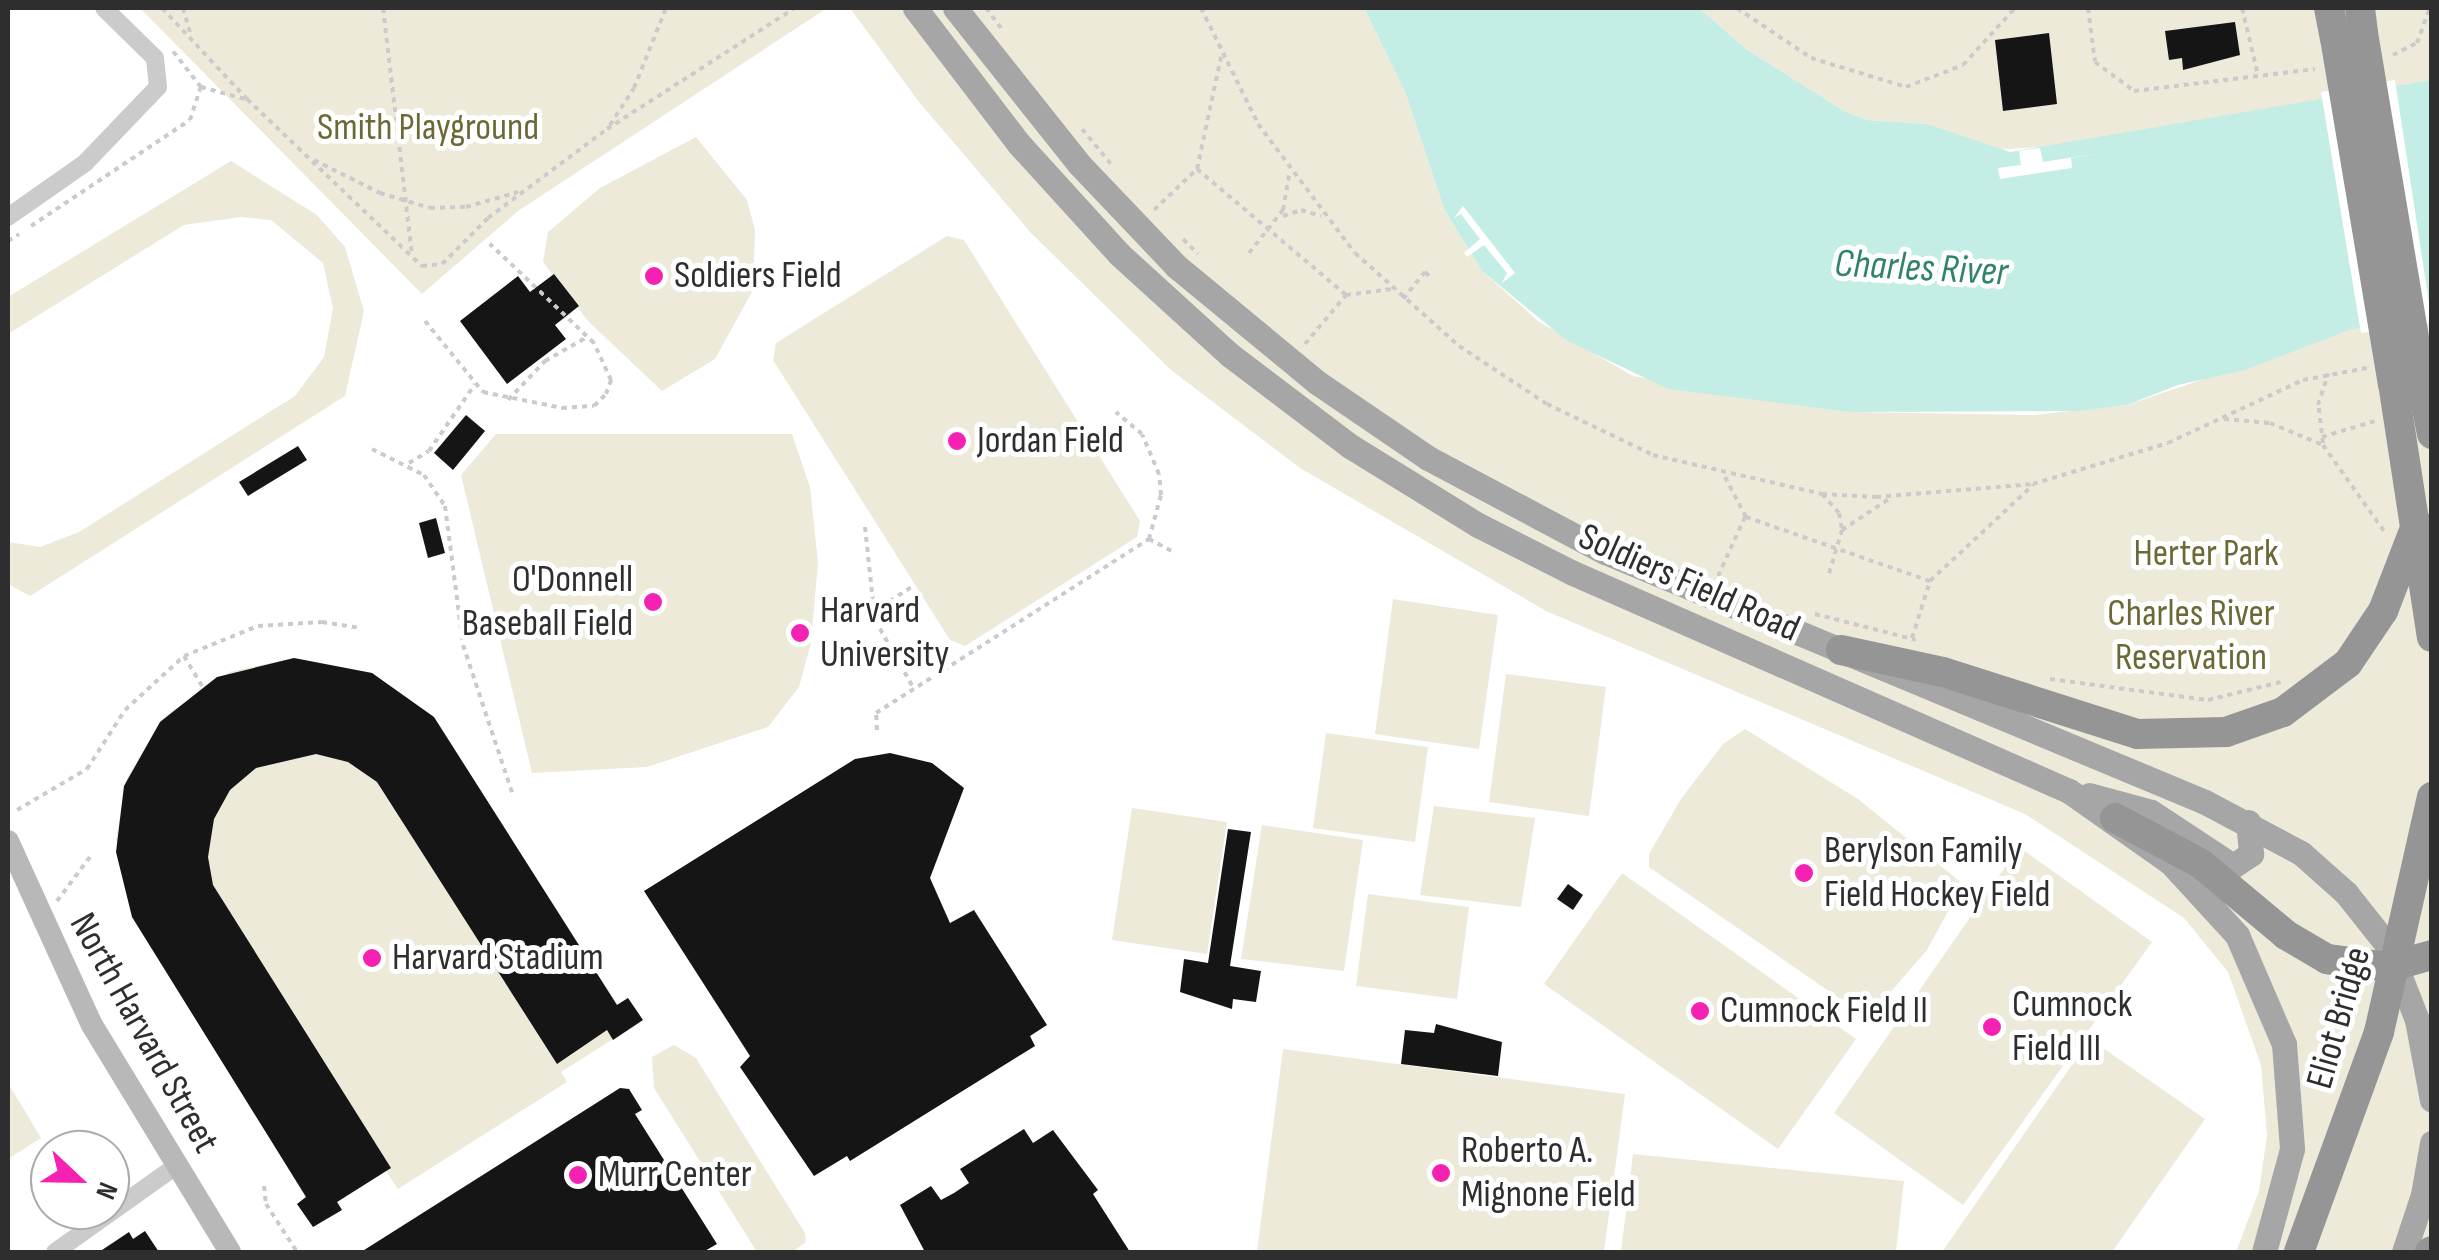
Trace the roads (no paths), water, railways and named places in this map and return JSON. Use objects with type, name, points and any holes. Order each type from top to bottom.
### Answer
[{"type":"highway","points":[[2329,8],[2353,26],[2432,637]]},
{"type":"highway","points":[[2398,376],[2432,434]]},
{"type":"highway","points":[[1841,650],[1943,672],[2137,734],[2226,732],[2284,712],[2348,663],[2378,621],[2417,523]]},
{"type":"highway","name":"Eliot Bridge","points":[[2298,1252],[2358,1099],[2398,966],[2432,798]]},
{"type":"highway","points":[[2115,818],[2200,864],[2312,952],[2352,966],[2398,966],[2432,955]]},
{"type":"main road","name":"Soldiers Field Road","points":[[915,8],[1019,144],[1119,254],[1243,366],[1350,446],[1478,525],[1573,574],[2069,791],[2115,818],[2223,916],[2254,966],[2278,1022],[2292,1092],[2292,1150],[2264,1252]]},
{"type":"main road","name":"Soldiers Field Road","points":[[955,8],[1110,200],[1199,286],[1318,384],[1428,458],[1570,536],[2248,822],[2335,883],[2376,927],[2398,966],[2421,1034],[2432,1100]]},
{"type":"main road","points":[[2069,791],[2150,812],[2233,866],[2251,854],[2248,822]]},
{"type":"main road","name":"North Harvard Street","points":[[8,841],[92,1025],[230,1252]]},
{"type":"main road","points":[[2404,1252],[2424,1196],[2432,1143]]},
{"type":"street","points":[[8,217],[85,163],[158,87],[155,58],[104,8]]},
{"type":"street","points":[[55,1252],[176,1166]]},
{"type":"water","name":"Charles River","points":[[1364,8],[1699,8],[1746,49],[1846,112],[1867,120],[1927,124],[2010,152],[2431,80],[2431,318],[2349,330],[2245,370],[2178,385],[2127,405],[2079,411],[1851,412],[1668,389],[1566,340],[1482,271],[1444,209],[1405,92]]},
{"type":"place","name":"Soldiers Field","points":[[654,276]]},
{"type":"place","name":"Jordan Field","points":[[957,441]]},
{"type":"place","name":"O'Donnell Baseball Field","points":[[653,602]]},
{"type":"place","name":"Harvard University","points":[[800,633]]},
{"type":"place","name":"Berylson Family Field Hockey Field","points":[[1804,873]]},
{"type":"place","name":"Harvard Stadium","points":[[372,958]]},
{"type":"place","name":"Cumnock Field II","points":[[1700,1011]]},
{"type":"place","name":"Cumnock Field III","points":[[1992,1027]]},
{"type":"place","name":"Roberto A. Mignone Field","points":[[1441,1173]]},
{"type":"place","name":"Murr Center","points":[[578,1175]]},
{"type":"park label","name":"Smith Playground","points":[[428,128]]},
{"type":"park label","name":"Herter Park","points":[[2206,554]]},
{"type":"park label","name":"Charles River Reservation","points":[[2191,636]]}]
